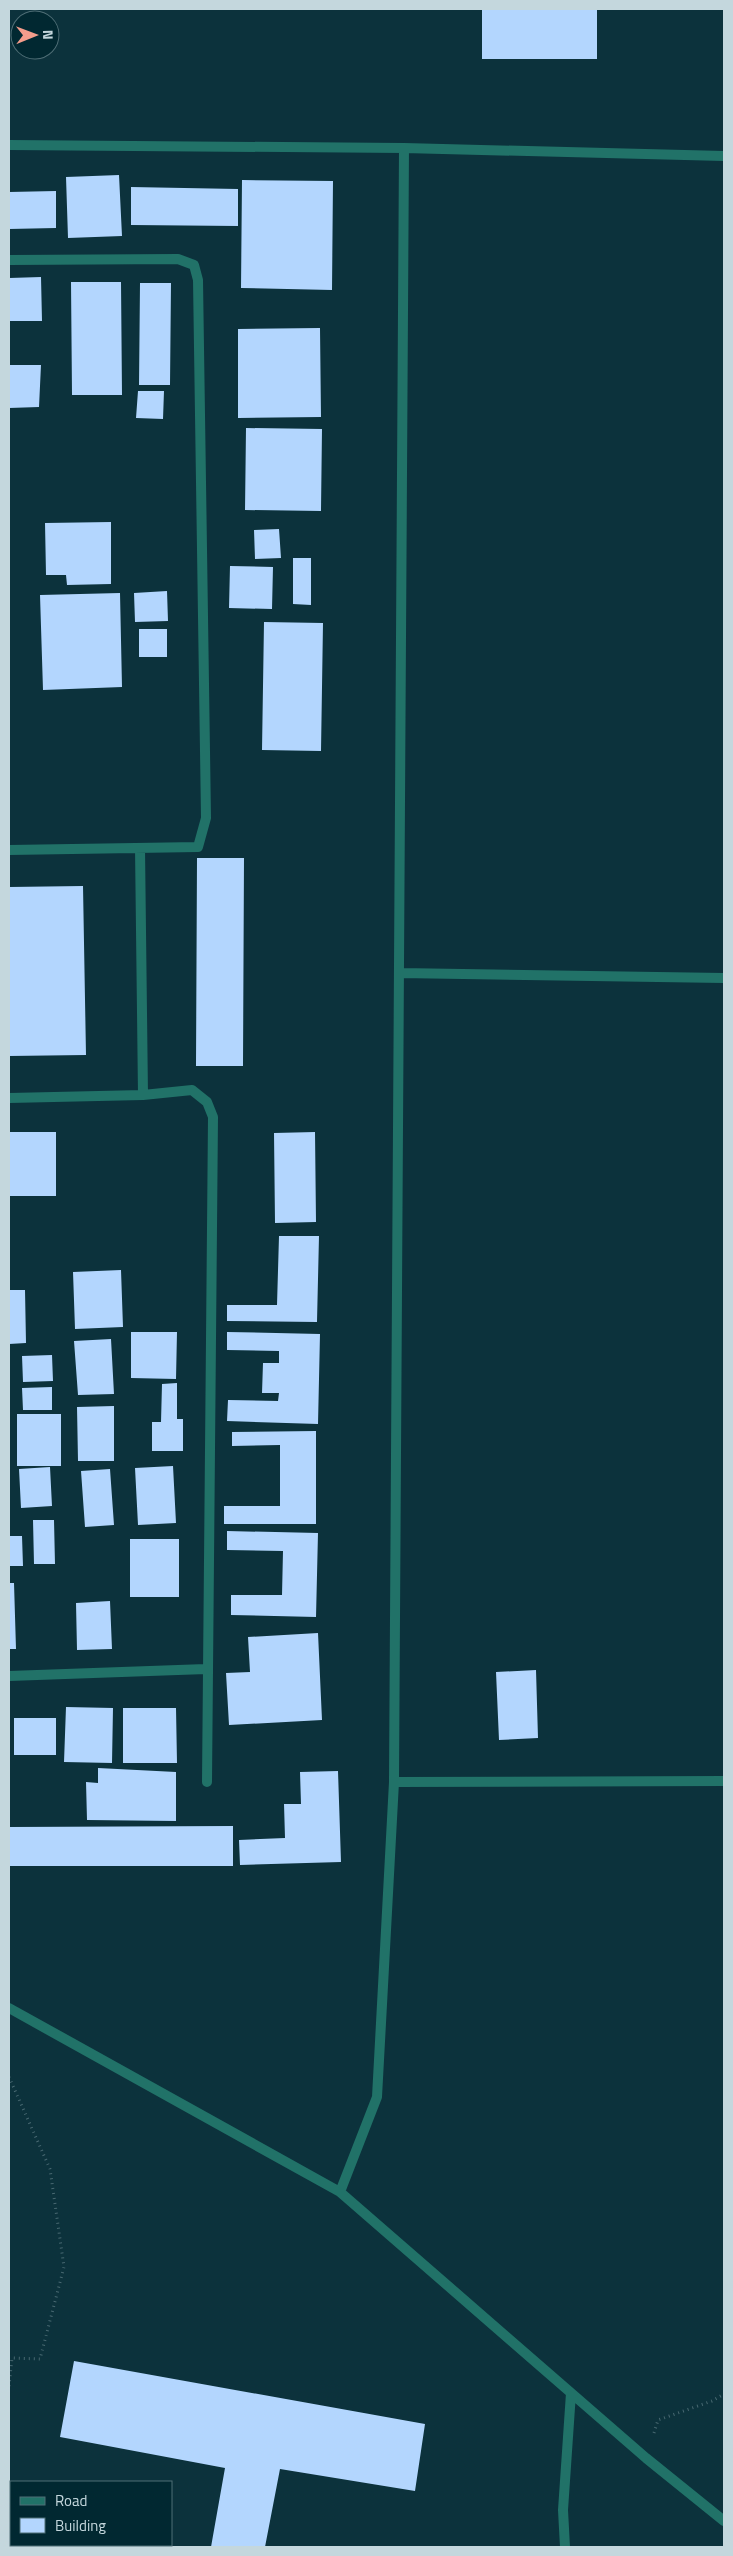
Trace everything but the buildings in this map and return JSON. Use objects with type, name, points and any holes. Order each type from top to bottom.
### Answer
[{"type":"street","points":[[9,145],[404,148],[724,156]]},
{"type":"street","points":[[340,2192],[377,2097],[394,1782],[404,148]]},
{"type":"street","points":[[9,260],[178,259],[194,265],[198,280],[206,818],[198,847],[9,850]]},
{"type":"street","points":[[140,848],[143,1096]]},
{"type":"street","points":[[400,973],[724,978]]},
{"type":"street","points":[[9,1098],[143,1096],[192,1090],[207,1102],[213,1117],[206,1669],[207,1782]]},
{"type":"street","points":[[9,1676],[206,1669]]},
{"type":"street","points":[[394,1782],[724,1780]]},
{"type":"street","points":[[9,2008],[340,2192],[571,2394],[724,2521]]},
{"type":"street","points":[[565,2547],[563,2510],[571,2394]]},
{"type":"path","points":[[9,2077],[50,2169],[64,2267],[40,2359],[12,2358],[9,2386]]},
{"type":"path","points":[[646,2458],[658,2420],[712,2401],[724,2394]]}]
